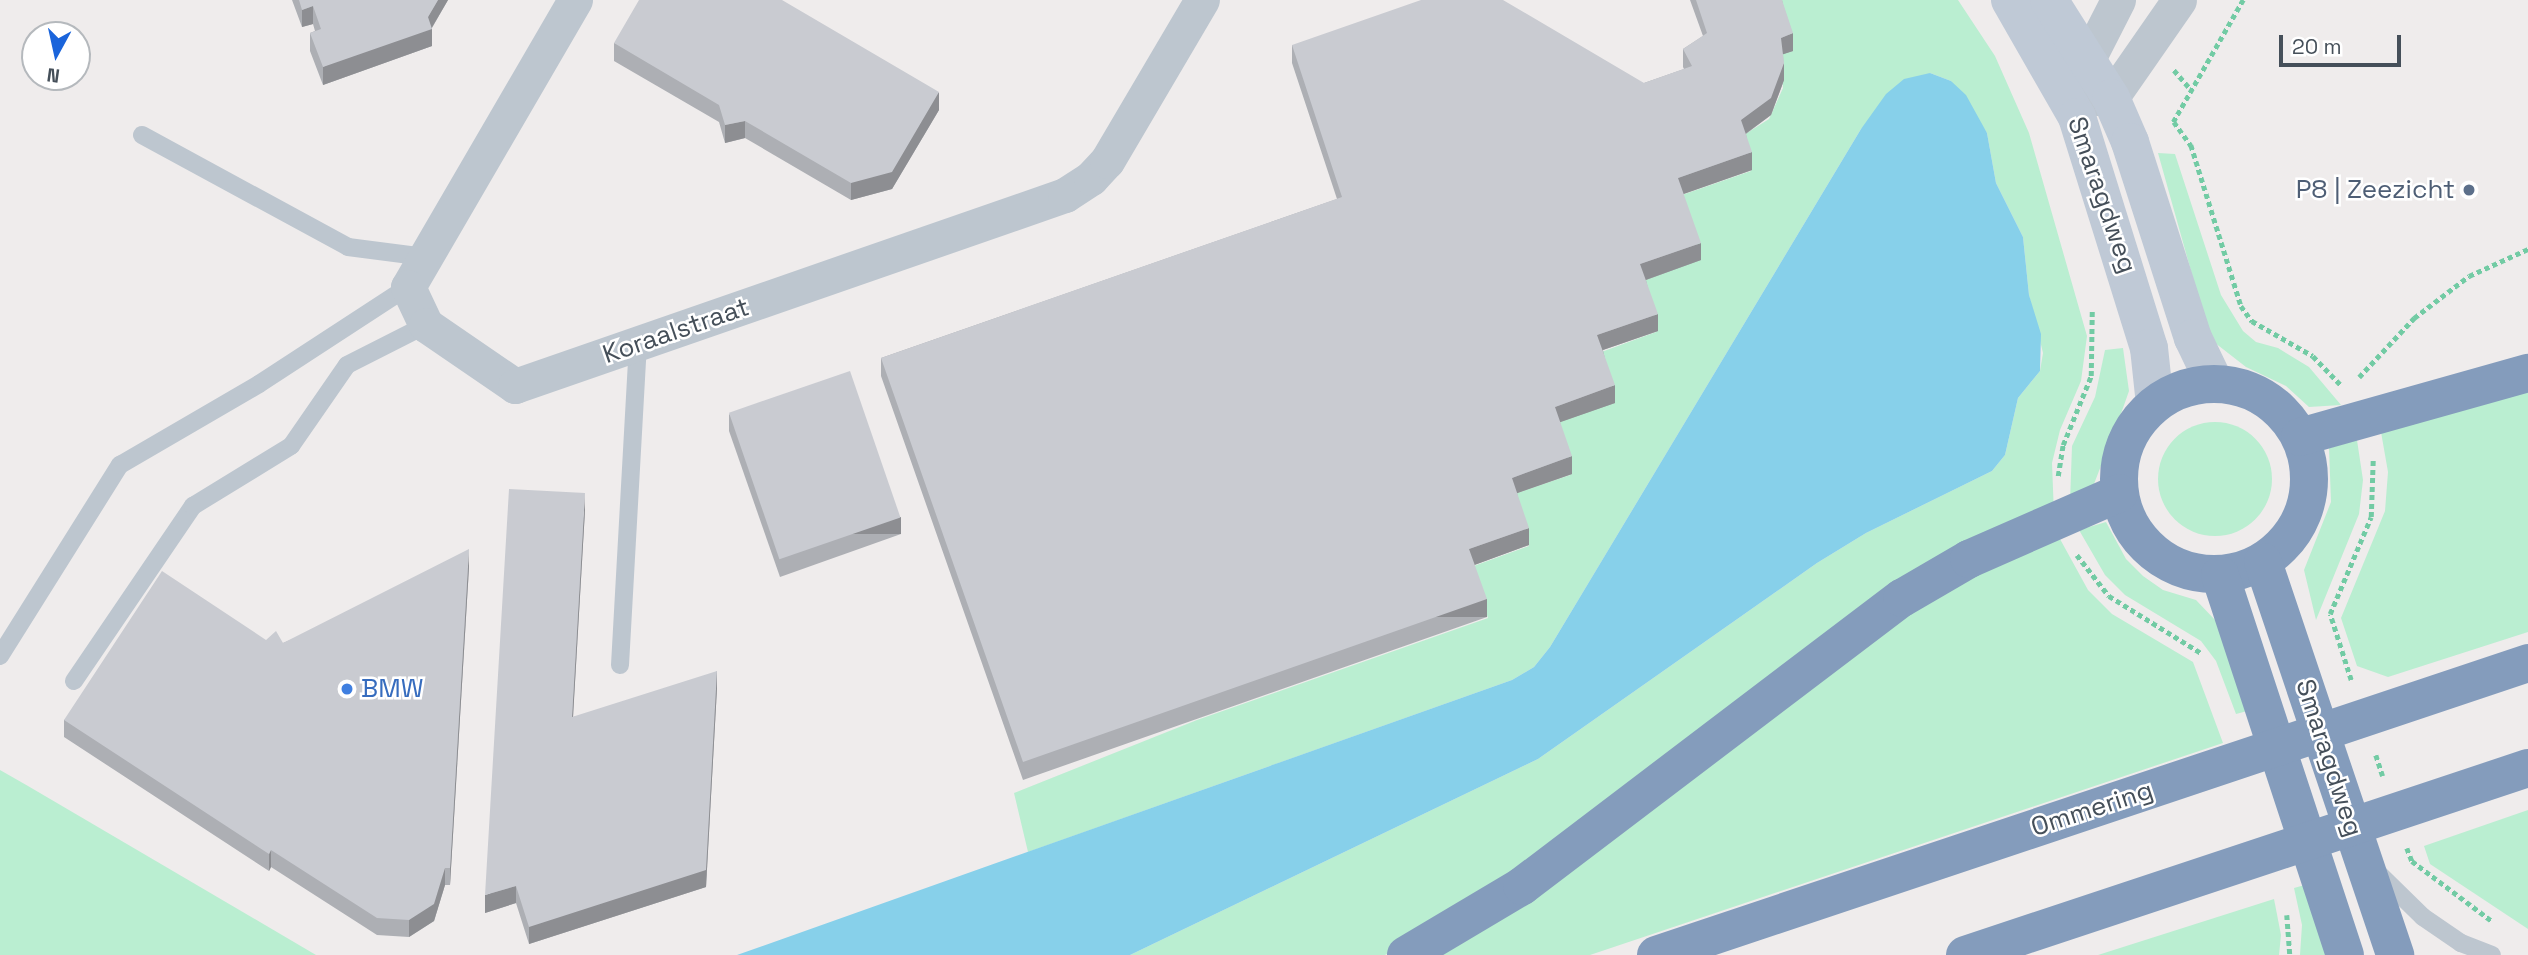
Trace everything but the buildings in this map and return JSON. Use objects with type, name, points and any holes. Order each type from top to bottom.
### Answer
[{"type":"highway","points":[[2300,437],[2355,405],[2528,373]]},
{"type":"highway","points":[[2215,384],[2259,395],[2283,412],[2300,437],[2308,464],[2309,492],[2301,520],[2285,544],[2263,562],[2220,575],[2191,572],[2165,562],[2137,536],[2119,493],[2119,467],[2125,442],[2155,404],[2181,389],[2215,384]]},
{"type":"highway","points":[[1406,955],[1522,886],[1902,598],[1969,559],[2119,493]]},
{"type":"highway","name":"Smaragdweg","points":[[2263,562],[2395,955]]},
{"type":"highway","name":"Smaragdweg","points":[[2220,575],[2344,955]]},
{"type":"highway","name":"Ommering","points":[[1656,955],[2528,663]]},
{"type":"highway","points":[[1965,955],[2528,768]]},
{"type":"street","points":[[426,326],[408,287],[575,0]]},
{"type":"street","name":"Koraalstraat","points":[[426,326],[515,386],[1065,195],[1091,178],[1107,161],[1202,0]]},
{"type":"street","name":"Smaragdweg","points":[[2010,0],[2068,98],[2126,264],[2149,348],[2155,404]]},
{"type":"street","name":"Smaragdweg","points":[[2049,0],[2111,98],[2130,142],[2193,338],[2215,384]]},
{"type":"street","points":[[2118,0],[2086,56],[2068,98],[2111,98],[2179,0]]},
{"type":"lane","points":[[142,135],[348,247],[425,257]]},
{"type":"lane","points":[[0,656],[120,465],[259,384],[408,287]]},
{"type":"lane","points":[[74,681],[193,506],[291,446],[347,365],[426,326]]},
{"type":"lane","points":[[620,665],[638,344]]},
{"type":"lane","points":[[2362,856],[2423,917],[2461,943],[2492,955]]},
{"type":"path","points":[[2130,142],[2174,122],[2243,0]]},
{"type":"path","points":[[2174,122],[2191,145],[2241,306],[2252,321],[2313,356],[2355,405],[2373,452],[2371,517],[2330,614],[2354,690]]},
{"type":"path","points":[[2355,405],[2414,318],[2469,276],[2528,249]]},
{"type":"path","points":[[2090,302],[2095,343],[2091,376],[2058,468],[2062,518],[2094,582],[2137,615],[2202,653],[2207,665]]},
{"type":"path","points":[[2372,743],[2385,782]]},
{"type":"path","points":[[2403,835],[2412,861],[2496,924]]},
{"type":"path","points":[[2283,902],[2291,937],[2290,955]]},
{"type":"green space","points":[[1774,0],[1958,0],[1995,56],[2029,133],[2087,336],[2081,381],[2060,430],[2052,463],[2054,514],[1475,905],[1385,955],[1130,955],[1538,759],[1817,563],[1866,533],[1992,471],[2005,455],[2018,398],[2040,371],[2043,353],[2029,295],[2023,237],[1996,183],[1987,133],[1951,81],[1930,73],[1861,129],[1550,647],[1534,667],[1512,680],[1028,852],[1014,793],[1197,720],[1488,618],[1471,567],[1529,546],[1511,495],[1570,475],[1553,424],[1596,354],[1656,332],[1639,282],[1679,196],[1751,171],[1739,138],[1769,119],[1783,88]]},
{"type":"green space","points":[[2158,153],[2175,154],[2221,295],[2243,331],[2256,342],[2278,348],[2309,367],[2341,405],[2309,407],[2286,386],[2246,367],[2210,339]]},
{"type":"green space","points":[[2123,348],[2129,391],[2094,484],[2070,502],[2072,446],[2095,397],[2105,350]]},
{"type":"green space","points":[[2528,389],[2528,632],[2388,677],[2357,666],[2341,618],[2385,511],[2388,472],[2381,432]]},
{"type":"green space","points":[[2215,422],[2237,426],[2256,438],[2268,457],[2272,479],[2268,501],[2256,520],[2237,532],[2215,536],[2193,532],[2174,520],[2162,501],[2158,479],[2162,457],[2174,438],[2193,426]]},
{"type":"green space","points":[[2357,440],[2363,480],[2359,514],[2316,620],[2304,570],[2331,502],[2329,448]]},
{"type":"green space","points":[[2106,522],[2126,559],[2143,576],[2163,590],[2196,600],[2216,621],[2251,710],[2236,714],[2216,661],[2201,641],[2125,595],[2105,575],[2079,530]]},
{"type":"green space","points":[[2060,539],[2088,590],[2112,614],[2193,662],[2223,743],[1590,955],[1432,955],[1816,677],[1956,583]]},
{"type":"green space","points":[[0,770],[28,786],[316,955],[0,955]]},
{"type":"green space","points":[[2528,810],[2528,929],[2430,864],[2424,846]]},
{"type":"green space","points":[[2312,883],[2331,955],[2300,955],[2302,925],[2294,888]]},
{"type":"green space","points":[[2274,899],[2281,935],[2279,955],[2098,955]]},
{"type":"water","points":[[1930,73],[1951,81],[1966,95],[1987,133],[1996,183],[2023,237],[2029,295],[2041,334],[2040,371],[2018,398],[2005,455],[1992,471],[1866,533],[1817,563],[1538,759],[1130,955],[737,955],[1512,680],[1534,667],[1550,647],[1861,129],[1886,94],[1904,79]]},
{"type":"place","name":"P8 | Zeezicht","points":[[2469,190]]},
{"type":"place","name":"BMW","points":[[347,689]]}]
